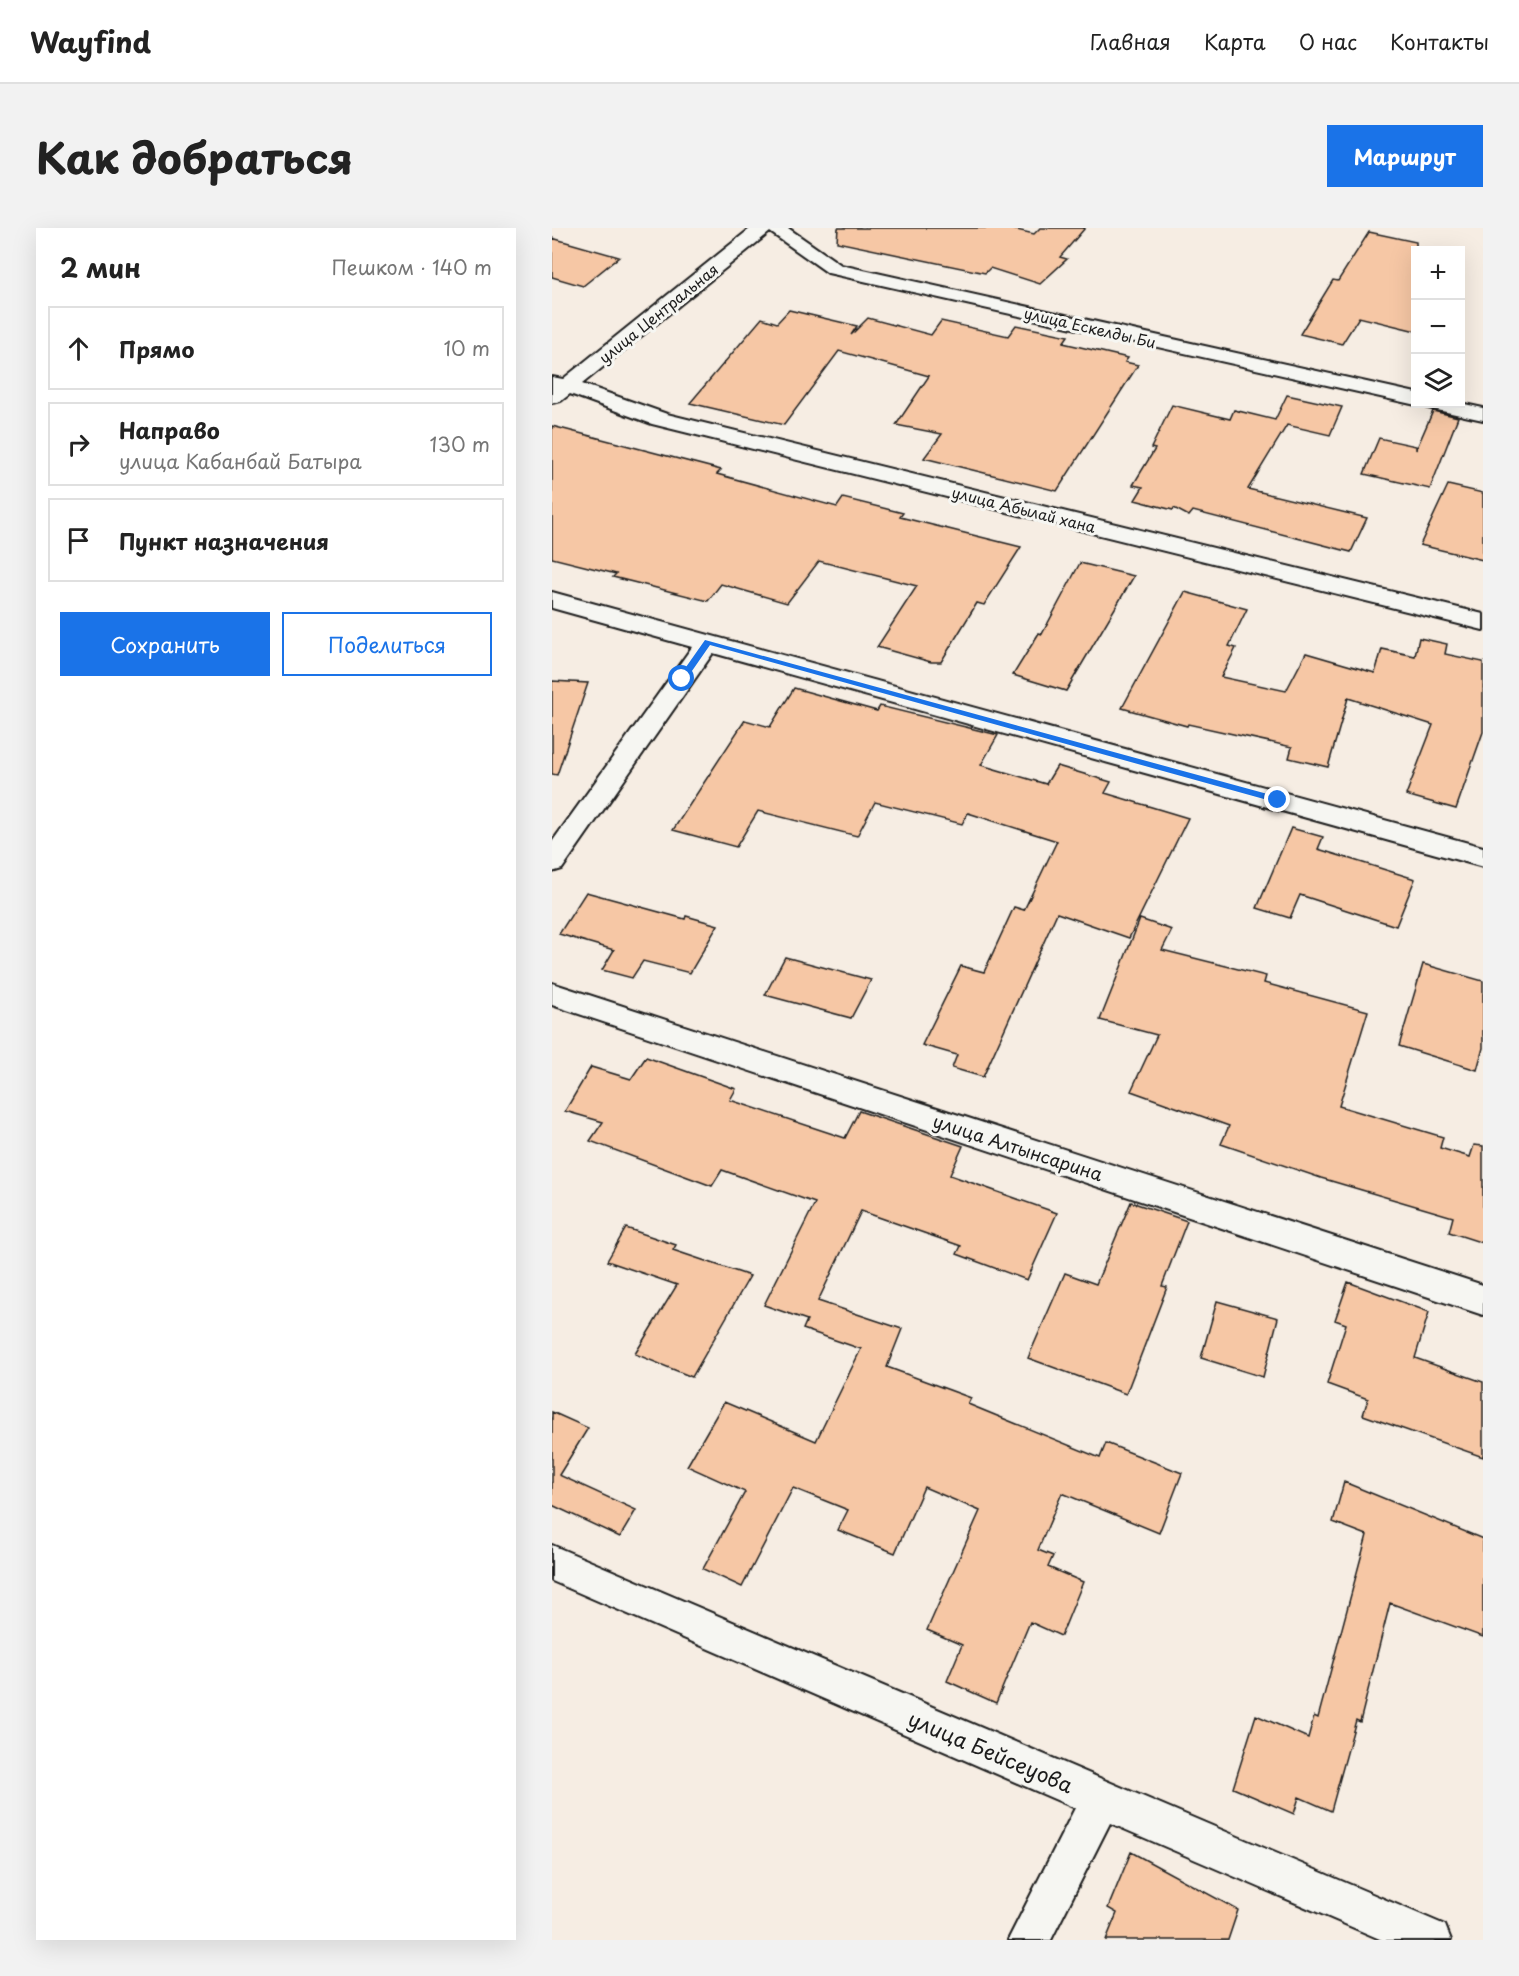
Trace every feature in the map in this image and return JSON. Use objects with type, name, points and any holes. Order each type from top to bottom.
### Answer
[{"type":"street","name":"улица Центральная","points":[[557,389],[763,228]]},
{"type":"street","name":"улица Ескелды Би","points":[[776,228],[835,269],[1411,398]]},
{"type":"street","name":"улица Абылай хана","points":[[557,389],[660,419],[1483,622]]},
{"type":"street","points":[[1454,408],[1483,414]]},
{"type":"street","points":[[552,600],[1483,857]]},
{"type":"street","points":[[552,862],[708,642]]},
{"type":"street","name":"улица Алтынсарина","points":[[552,993],[1483,1300]]},
{"type":"street","name":"улица Бейсеуова","points":[[552,1563],[1430,1940]]},
{"type":"street","points":[[1029,1940],[1101,1799]]},
{"type":"building","points":[[838,228],[1008,228],[1034,234],[1040,228],[1085,228],[1060,257],[1067,259],[1040,284],[990,268],[985,273],[837,242]]},
{"type":"building","points":[[1369,232],[1416,242],[1416,246],[1411,246],[1411,330],[1359,317],[1342,344],[1300,334],[1333,280],[1338,281]]},
{"type":"building","points":[[552,238],[619,257],[583,286],[552,277]]},
{"type":"building","points":[[789,310],[857,326],[851,335],[868,318],[931,335],[941,321],[1008,336],[1016,325],[1068,336],[1063,343],[1128,358],[1125,362],[1138,365],[1057,491],[924,458],[942,434],[896,425],[929,376],[839,351],[784,425],[690,403],[762,318],[777,323]]},
{"type":"building","points":[[1287,395],[1342,407],[1330,435],[1287,425],[1248,489],[1367,518],[1351,552],[1193,511],[1189,516],[1174,508],[1173,510],[1135,500],[1143,487],[1133,485],[1155,449],[1151,448],[1172,405],[1230,419],[1234,410],[1275,420]]},
{"type":"building","points":[[1433,411],[1458,417],[1430,489],[1364,474],[1379,438],[1416,446],[1416,450]]},
{"type":"building","points":[[552,426],[721,470],[717,474],[837,507],[843,498],[903,513],[900,517],[1021,547],[984,605],[977,603],[941,662],[931,662],[877,647],[917,586],[819,561],[787,603],[721,584],[708,601],[613,577],[616,574],[552,558]]},
{"type":"building","points":[[1448,485],[1483,493],[1483,560],[1420,545]]},
{"type":"building","points":[[1080,563],[1134,576],[1066,691],[1013,675],[1039,633],[1042,634]]},
{"type":"building","points":[[1185,592],[1247,609],[1229,646],[1236,648],[1221,677],[1286,691],[1306,653],[1375,673],[1382,649],[1415,656],[1419,638],[1447,644],[1445,654],[1483,662],[1483,732],[1456,809],[1406,795],[1433,725],[1348,698],[1328,767],[1289,758],[1292,747],[1188,724],[1187,726],[1122,708]]},
{"type":"building","points":[[552,681],[588,683],[557,775],[552,774]]},
{"type":"building","points":[[794,688],[877,711],[880,706],[998,735],[981,765],[1046,784],[1057,766],[1111,782],[1105,793],[1188,818],[1129,938],[1057,913],[983,1077],[952,1068],[957,1055],[922,1045],[961,966],[984,972],[1014,907],[1024,910],[1057,841],[968,813],[962,824],[875,802],[857,836],[758,811],[736,847],[673,830],[745,720],[770,727]]},
{"type":"building","points":[[1291,828],[1323,837],[1318,849],[1415,879],[1396,926],[1300,895],[1290,918],[1257,908]]},
{"type":"building","points":[[586,892],[685,919],[686,916],[718,925],[690,973],[643,961],[632,978],[602,970],[614,950],[559,934]]},
{"type":"building","points":[[1140,919],[1172,930],[1162,950],[1266,976],[1264,983],[1368,1011],[1339,1106],[1443,1137],[1440,1148],[1470,1157],[1474,1145],[1483,1146],[1483,1243],[1449,1232],[1453,1217],[1321,1178],[1221,1144],[1229,1126],[1131,1091],[1157,1035],[1100,1020]]},
{"type":"building","points":[[785,957],[871,980],[851,1018],[765,995]]},
{"type":"building","points":[[1423,964],[1483,981],[1483,1048],[1477,1070],[1399,1046]]},
{"type":"building","points":[[646,1057],[736,1089],[730,1100],[845,1138],[859,1111],[963,1146],[950,1175],[1057,1213],[1027,1280],[957,1254],[961,1246],[861,1211],[818,1301],[902,1329],[887,1367],[971,1398],[968,1404],[1100,1458],[1106,1443],[1182,1473],[1159,1533],[1062,1493],[1038,1550],[1053,1556],[1048,1567],[1083,1582],[1061,1636],[1030,1622],[996,1703],[947,1681],[962,1645],[927,1630],[980,1511],[924,1487],[895,1553],[838,1530],[848,1510],[793,1488],[742,1587],[703,1569],[745,1492],[687,1466],[724,1402],[816,1441],[861,1349],[803,1329],[807,1320],[764,1305],[815,1203],[722,1170],[712,1186],[590,1141],[603,1122],[565,1111],[591,1067],[631,1079]]},
{"type":"building","points":[[1131,1202],[1187,1221],[1162,1286],[1167,1287],[1126,1394],[1028,1358],[1065,1273],[1096,1284]]},
{"type":"building","points":[[626,1228],[676,1245],[673,1250],[750,1276],[692,1377],[635,1354],[677,1285],[607,1261]]},
{"type":"building","points":[[1348,1282],[1429,1312],[1415,1358],[1483,1382],[1483,1457],[1363,1415],[1368,1399],[1327,1384],[1346,1324],[1335,1320]]},
{"type":"building","points":[[1217,1301],[1278,1318],[1263,1377],[1201,1358]]},
{"type":"building","points":[[552,1412],[588,1428],[559,1475],[636,1510],[620,1537],[552,1505]]},
{"type":"building","points":[[1344,1482],[1483,1539],[1483,1637],[1390,1603],[1360,1722],[1356,1720],[1331,1811],[1299,1797],[1294,1814],[1233,1788],[1256,1715],[1308,1738],[1314,1716],[1318,1718],[1367,1535],[1333,1522]]},
{"type":"building","points":[[1131,1852],[1238,1910],[1228,1940],[1106,1940],[1117,1913],[1108,1908]]},
{"type":"route","points":[[682,679],[708,642],[1278,800]]}]
